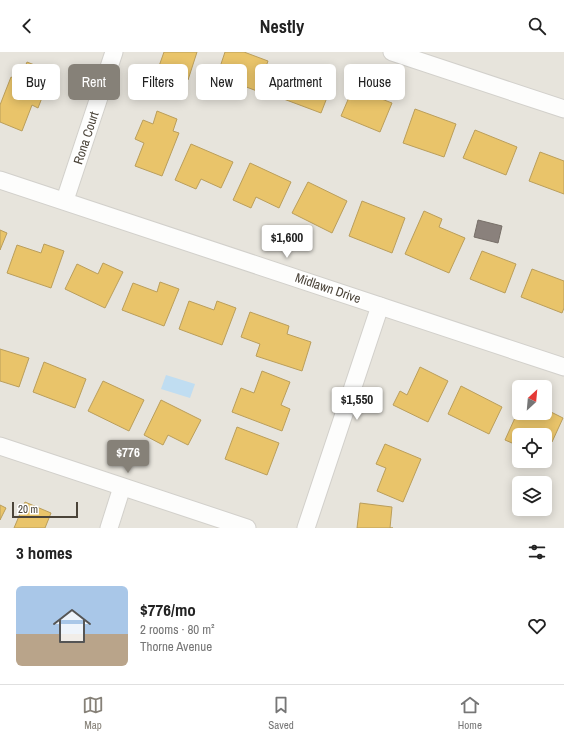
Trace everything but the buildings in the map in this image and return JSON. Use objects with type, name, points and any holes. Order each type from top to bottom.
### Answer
[{"type":"street","name":"Rona Court","points":[[65,200],[114,52]]},
{"type":"street","points":[[392,52],[564,109]]},
{"type":"street","name":"Midlawn Drive","points":[[0,180],[65,200],[564,367]]},
{"type":"street","points":[[306,528],[380,306]]},
{"type":"street","points":[[0,446],[247,528]]},
{"type":"street","points":[[109,528],[122,487]]},
{"type":"shaded area","points":[[0,52],[564,52],[564,528],[0,528]]},
{"type":"water","points":[[166,375],[195,384],[190,398],[161,389]]}]
